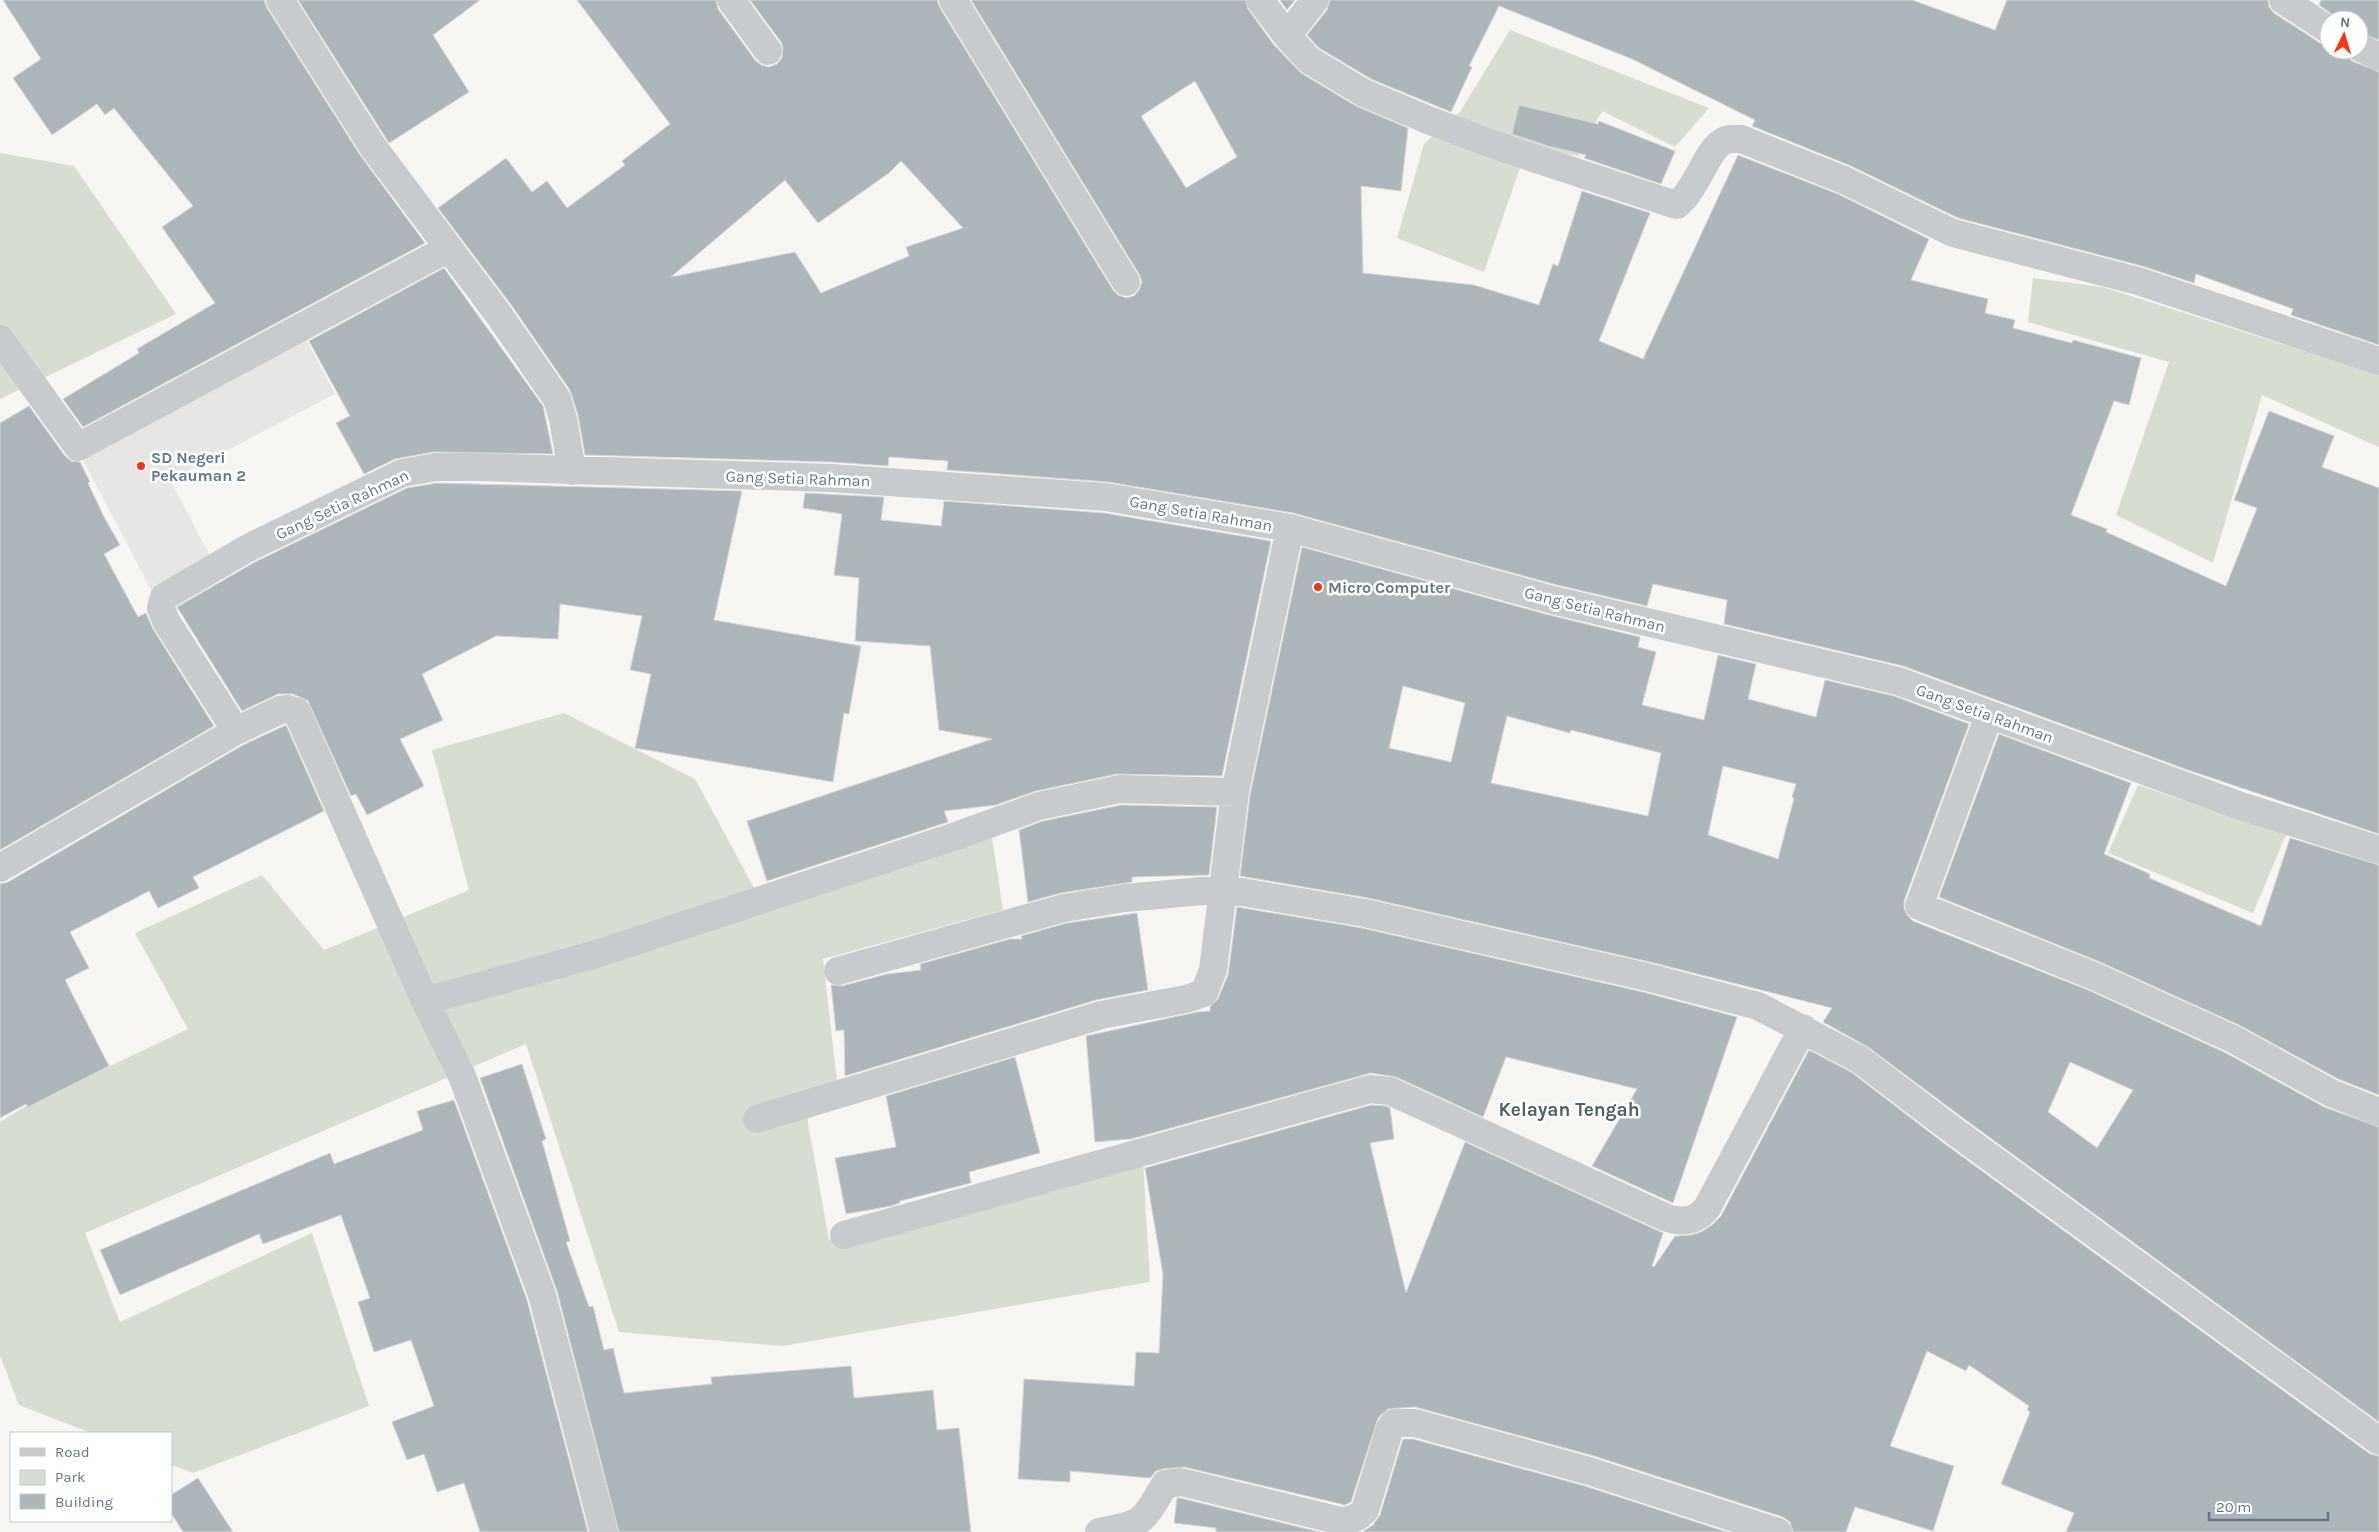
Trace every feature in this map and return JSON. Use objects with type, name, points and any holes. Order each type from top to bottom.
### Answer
[{"type":"street","points":[[280,0],[373,148],[449,248],[557,399],[563,419],[572,471]]},
{"type":"street","points":[[731,0],[768,51]]},
{"type":"street","points":[[953,0],[1126,282]]},
{"type":"street","points":[[1260,0],[1287,36],[1309,60],[1364,93],[1433,122],[1509,150],[1672,204],[1676,205],[1685,198],[1718,145],[1727,140],[1741,139],[1844,180],[1953,233],[2138,281],[2379,361]]},
{"type":"street","points":[[1287,36],[1315,0]]},
{"type":"street","points":[[2283,0],[2319,23]]},
{"type":"street","points":[[0,339],[78,447],[449,248]]},
{"type":"street","name":"Gang Setia Rahman","points":[[236,731],[166,621],[161,608],[164,597],[248,548],[402,473],[436,467],[831,478],[1106,497],[1290,528],[1554,600],[1898,682],[2238,804],[2379,850]]},
{"type":"street","points":[[757,1119],[1100,1015],[1198,996],[1204,993],[1213,970],[1234,792],[1290,528]]},
{"type":"street","points":[[0,868],[236,731],[280,710],[288,709],[297,712],[425,1001],[462,1076],[542,1295],[604,1532]]},
{"type":"street","points":[[1989,715],[1919,906],[2094,976],[2233,1039],[2332,1093],[2379,1112]]},
{"type":"street","points":[[425,1001],[593,955],[956,836],[1039,806],[1120,789],[1234,792]]},
{"type":"street","points":[[838,972],[1064,908],[1125,898],[1224,889],[1365,913],[1647,977],[1758,1006],[1859,1059],[1954,1131],[2379,1441]]},
{"type":"street","points":[[844,1235],[1370,1089],[1390,1091],[1667,1218],[1679,1222],[1693,1219],[1700,1216],[1706,1208],[1803,1028]]},
{"type":"street","points":[[1099,1532],[1125,1528],[1141,1521],[1165,1484],[1173,1482],[1181,1482],[1296,1521],[1341,1521],[1358,1518],[1365,1510],[1390,1428],[1394,1423],[1415,1422],[1589,1471],[1778,1532]]},
{"type":"shaded area","name":"SD Negeri Pekauman 2","points":[[303,334],[335,394],[170,480],[213,561],[153,593],[78,451]]},
{"type":"green space","points":[[1510,30],[1709,108],[1675,147],[1602,111],[1578,156],[1527,147],[1484,272],[1397,238],[1424,144],[1460,112]]},
{"type":"green space","points":[[0,153],[74,166],[176,314],[0,399]]},
{"type":"green space","points":[[2033,278],[2103,287],[2379,375],[2379,447],[2262,395],[2213,563],[2116,515],[2169,362],[2028,322]]},
{"type":"green space","points":[[564,713],[695,779],[765,908],[991,831],[1003,910],[823,959],[837,1081],[806,1095],[808,1123],[829,1240],[1143,1160],[1150,1282],[783,1346],[619,1332],[526,1044],[85,1233],[120,1322],[312,1233],[369,1406],[193,1473],[172,1465],[172,1432],[88,1432],[19,1405],[0,1356],[0,1122],[24,1107],[188,1029],[135,933],[262,875],[324,950],[469,890],[432,750]]},
{"type":"green space","points":[[2138,785],[2286,835],[2253,913],[2108,853]]},
{"type":"building","points":[[3,0],[264,0],[267,8],[360,155],[425,243],[83,427],[63,399],[139,353],[137,349],[215,303],[162,227],[193,206],[114,108],[105,115],[97,104],[52,135],[13,78],[41,59]]},
{"type":"building","points":[[298,0],[480,0],[433,35],[469,92],[389,143]]},
{"type":"building","points":[[577,0],[716,0],[718,9],[755,60],[761,65],[769,67],[777,64],[782,58],[783,49],[781,42],[750,0],[937,0],[940,8],[1113,290],[1118,295],[1126,298],[1134,296],[1139,290],[1142,282],[1139,274],[971,0],[1245,0],[1248,9],[1274,45],[1301,73],[1356,106],[1408,128],[1401,191],[1361,186],[1363,273],[1474,285],[1539,305],[1553,264],[1558,266],[1582,191],[1650,213],[1599,341],[1643,359],[1738,155],[1838,194],[1929,239],[1911,280],[1988,299],[1985,313],[2015,320],[2013,328],[2072,343],[2073,340],[2141,358],[2129,405],[2114,401],[2071,515],[2107,529],[2106,532],[2226,586],[2257,508],[2234,500],[2269,411],[2334,436],[2322,467],[2379,488],[2379,834],[2188,770],[1903,666],[1724,624],[1727,600],[1653,584],[1647,606],[1557,585],[1293,513],[1108,482],[947,470],[948,461],[889,457],[888,466],[832,462],[585,455],[578,415],[570,390],[512,306],[438,208],[506,158],[532,192],[547,181],[567,208],[625,165],[622,161],[670,124]],"holes":[[[1195,81],[1237,157],[1186,188],[1141,116]],[[901,161],[963,228],[906,247],[909,256],[821,293],[795,252],[671,277],[785,180],[818,223],[889,173]]]},
{"type":"building","points":[[1280,0],[1295,0],[1287,10]]},
{"type":"building","points":[[1330,0],[1912,0],[1995,30],[2007,0],[2268,0],[2269,7],[2274,13],[2319,42],[2319,60],[2351,60],[2379,72],[2379,345],[2291,315],[2293,309],[2196,274],[2194,283],[2142,266],[1958,218],[1851,166],[1752,126],[1755,120],[1632,59],[1499,6],[1469,66],[1472,67],[1451,112],[1371,79],[1319,48],[1307,35],[1327,10]]},
{"type":"building","points":[[2321,0],[2379,0],[2379,40],[2369,36],[2369,10],[2326,10],[2319,5]]},
{"type":"building","points":[[1519,105],[1598,124],[1599,121],[1675,151],[1661,184],[1584,158],[1586,155],[1548,146],[1512,134]]},
{"type":"building","points":[[444,268],[543,406],[553,454],[433,452],[395,459],[364,474],[336,423],[350,416],[309,341]]},
{"type":"building","points":[[29,406],[65,456],[71,461],[80,462],[104,517],[120,545],[104,554],[138,617],[146,613],[153,629],[214,726],[0,850],[0,423]]},
{"type":"building","points":[[437,483],[742,491],[714,620],[861,646],[849,714],[844,713],[833,782],[635,748],[651,674],[630,670],[642,616],[560,604],[558,639],[496,636],[422,674],[443,720],[400,739],[424,786],[367,815],[356,794],[351,796],[308,701],[293,694],[278,694],[242,711],[177,607],[255,562],[407,488]]},
{"type":"building","points":[[805,493],[884,497],[881,520],[941,526],[944,501],[1104,513],[1271,541],[1222,776],[1117,774],[1036,791],[996,805],[944,811],[948,822],[767,881],[747,821],[992,739],[939,730],[930,646],[855,641],[859,578],[834,575],[842,514],[803,508]]},
{"type":"building","points":[[1302,547],[1549,615],[1640,637],[1638,647],[1656,652],[1642,705],[1704,720],[1718,655],[1756,664],[1748,699],[1816,717],[1825,680],[1894,696],[1969,724],[1904,901],[1907,915],[1913,921],[2088,990],[2226,1053],[2324,1107],[2379,1127],[2379,1422],[1868,1047],[1823,1022],[1832,1008],[1650,962],[1368,898],[1240,876],[1250,795]],"holes":[[[1403,686],[1465,703],[1451,762],[1389,748]],[[1507,716],[1570,733],[1571,730],[1661,753],[1648,816],[1491,783]],[[1723,766],[1796,784],[1778,859],[1708,835]],[[2070,1062],[2133,1090],[2097,1148],[2048,1112]]]},
{"type":"building","points":[[286,725],[324,811],[193,877],[199,888],[158,908],[149,891],[70,932],[89,968],[65,980],[109,1066],[28,1107],[26,1104],[0,1118],[0,884],[8,882],[243,745]]},
{"type":"building","points":[[1999,734],[2131,783],[2104,854],[2150,874],[2149,878],[2261,926],[2290,838],[2379,865],[2379,1095],[2338,1079],[2239,1025],[2100,962],[1939,897]]},
{"type":"building","points":[[1121,805],[1217,807],[1209,875],[1132,877],[1132,882],[1061,893],[1028,902],[1019,830],[1043,821]]},
{"type":"building","points":[[1237,907],[1362,928],[1643,992],[1737,1017],[1673,1203],[1592,1166],[1637,1089],[1506,1057],[1483,1117],[1396,1077],[1371,1073],[1131,1139],[1095,1142],[1086,1036],[1197,1012],[1210,1011],[1210,1007],[1218,999],[1228,975]]},
{"type":"building","points":[[1137,913],[1148,990],[1096,1000],[845,1076],[844,1030],[836,1031],[831,985],[842,986],[887,974],[921,970],[920,964],[1010,939],[1022,939],[1021,936],[1067,923]]},
{"type":"building","points":[[1809,1050],[1851,1072],[1945,1144],[2370,1454],[2379,1456],[2379,1532],[2066,1532],[2074,1513],[2001,1484],[2030,1412],[2027,1410],[2029,1406],[1969,1365],[1966,1371],[1927,1351],[1890,1446],[1954,1466],[1933,1531],[1855,1507],[1846,1532],[1793,1532],[1790,1522],[1783,1517],[1594,1456],[1415,1407],[1388,1409],[1378,1418],[1351,1502],[1345,1505],[1184,1467],[1156,1471],[1150,1478],[1070,1471],[1070,1482],[1018,1479],[1024,1379],[1134,1386],[1136,1352],[1159,1353],[1163,1275],[1145,1168],[1371,1105],[1386,1106],[1390,1108],[1394,1139],[1370,1143],[1406,1293],[1465,1142],[1663,1233],[1652,1266],[1654,1267],[1675,1236],[1701,1232],[1721,1216]]},
{"type":"building","points":[[1015,1057],[1040,1153],[969,1172],[971,1183],[900,1201],[900,1203],[891,1206],[846,1214],[835,1158],[896,1147],[886,1096]]},
{"type":"building","points":[[522,1064],[546,1139],[542,1141],[570,1241],[566,1242],[589,1307],[593,1306],[604,1350],[613,1348],[624,1393],[712,1384],[711,1377],[851,1366],[854,1398],[933,1390],[937,1430],[959,1428],[971,1532],[619,1532],[557,1291],[480,1078]]},
{"type":"building","points":[[454,1100],[527,1300],[588,1532],[480,1532],[464,1483],[437,1492],[424,1454],[407,1460],[392,1422],[434,1406],[411,1340],[374,1352],[358,1302],[370,1298],[341,1215],[263,1244],[259,1234],[120,1295],[100,1250],[330,1153],[334,1164],[423,1130],[417,1111]]},
{"type":"building","points":[[1403,1439],[1413,1439],[1585,1486],[1727,1532],[1362,1532],[1373,1525],[1380,1515]]},
{"type":"building","points":[[198,1478],[233,1532],[183,1532],[172,1515],[172,1494]]},
{"type":"building","points":[[1177,1498],[1320,1532],[1216,1532],[1216,1528],[1174,1523]]},
{"type":"place","name":"SD Negeri Pekauman 2","points":[[141,466]]},
{"type":"place","name":"Micro Computer","points":[[1318,587]]},
{"type":"district","name":"Kelayan Tengah","points":[[1569,1109]]}]
